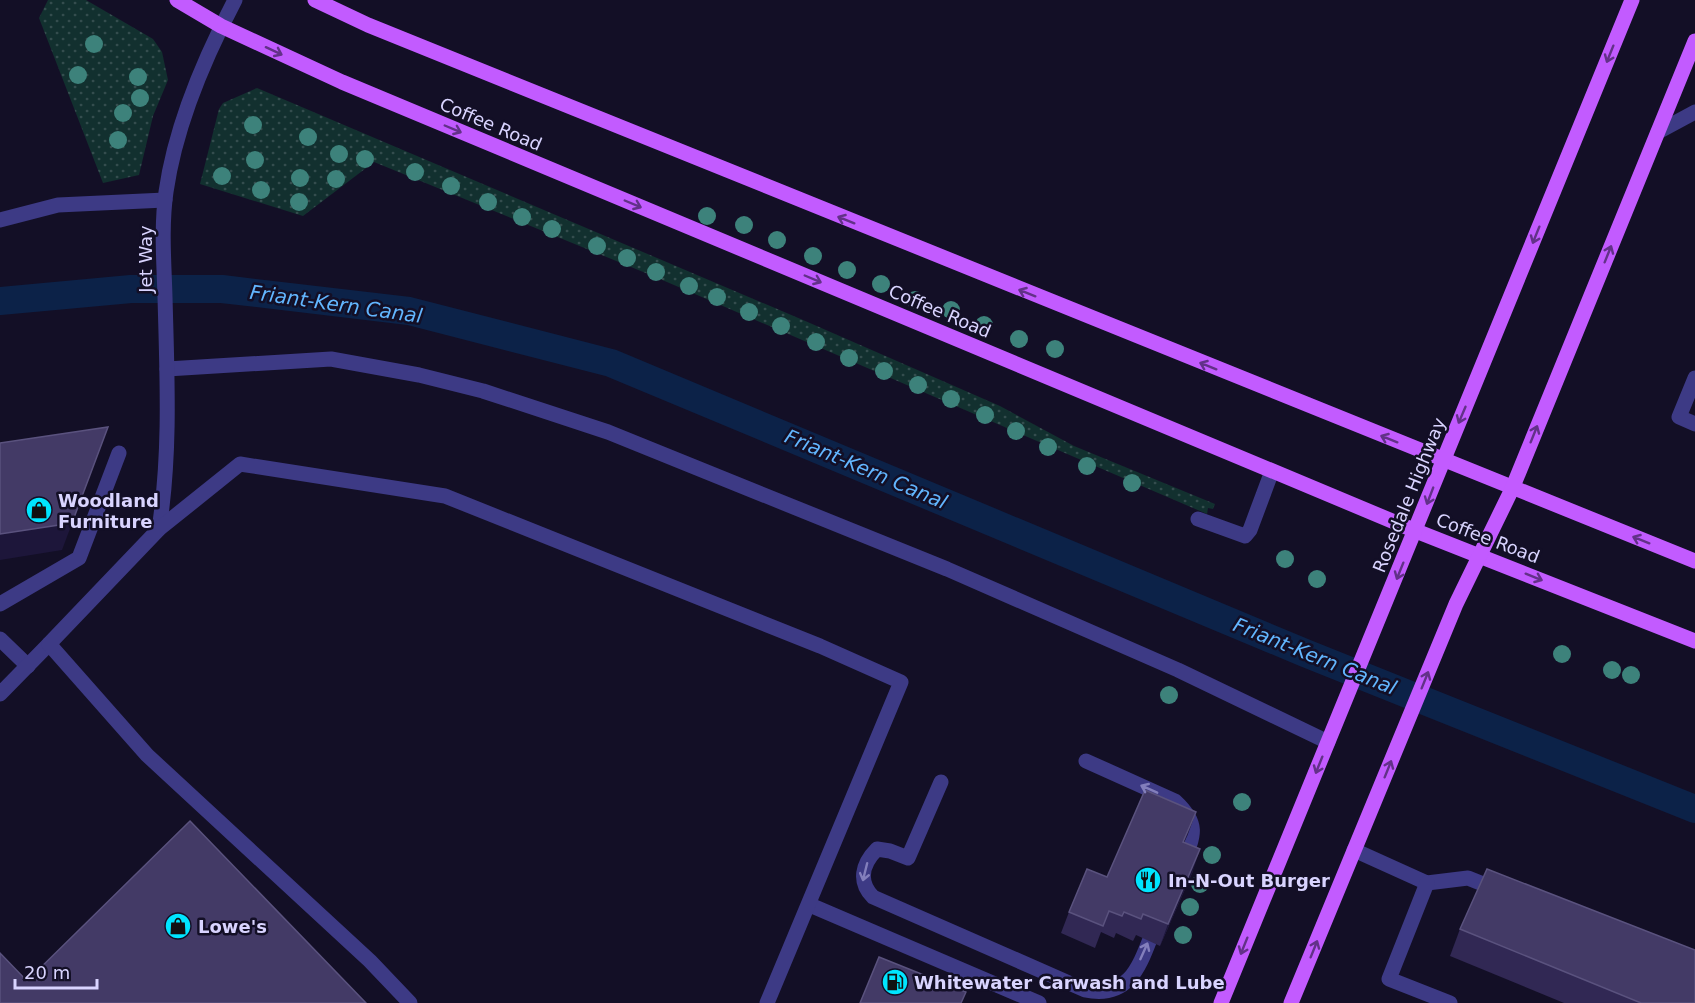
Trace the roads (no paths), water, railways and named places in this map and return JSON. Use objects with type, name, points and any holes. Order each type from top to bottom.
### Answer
[{"type":"main road","name":"Coffee Road","points":[[177,0],[221,26],[342,82],[1416,531],[1695,641]]},
{"type":"main road","points":[[315,0],[379,29],[768,189],[1695,561]]},
{"type":"main road","name":"Rosedale Highway","points":[[1221,1003],[1632,0]]},
{"type":"main road","points":[[1291,1003],[1448,625],[1512,489],[1695,41]]},
{"type":"lane","name":"Jet Way","points":[[159,529],[167,469],[163,238],[165,200],[175,143],[221,26],[235,0]]},
{"type":"lane","points":[[1658,132],[1695,112]]},
{"type":"lane","points":[[0,220],[58,205],[165,200]]},
{"type":"lane","points":[[167,369],[331,359],[419,375],[483,391],[608,432],[947,569],[1178,670],[1328,742]]},
{"type":"lane","points":[[1695,378],[1679,417],[1695,424]]},
{"type":"lane","points":[[0,604],[79,558],[119,453]]},
{"type":"lane","points":[[0,694],[159,529],[240,464],[446,496],[820,646],[901,682],[810,905],[767,1003]]},
{"type":"lane","points":[[1198,519],[1245,536],[1250,530],[1272,471]]},
{"type":"lane","points":[[0,639],[27,666]]},
{"type":"lane","points":[[49,644],[147,755],[370,961],[410,1003]]},
{"type":"lane","points":[[1086,761],[1174,801],[1184,810],[1193,829],[1191,843],[1178,875]]},
{"type":"lane","points":[[941,782],[908,858],[877,849],[871,855],[862,879],[866,890],[882,903],[1085,990],[1102,993],[1113,991],[1136,971],[1164,907]]},
{"type":"lane","points":[[1354,850],[1427,883],[1468,878],[1511,896]]},
{"type":"lane","points":[[1427,883],[1389,979],[1450,1003]]},
{"type":"lane","points":[[810,905],[1039,1003]]},
{"type":"waterway","name":"Friant-Kern Canal","points":[[0,301],[131,289],[222,289],[409,311],[611,363],[1305,653],[1695,809]]},
{"type":"place","name":"Woodland Furniture","points":[[39,510]]},
{"type":"place","name":"In-N-Out Burger","points":[[1148,880]]},
{"type":"place","name":"Lowe's","points":[[178,926]]},
{"type":"place","name":"Whitewater Carwash and Lube","points":[[895,982]]}]
